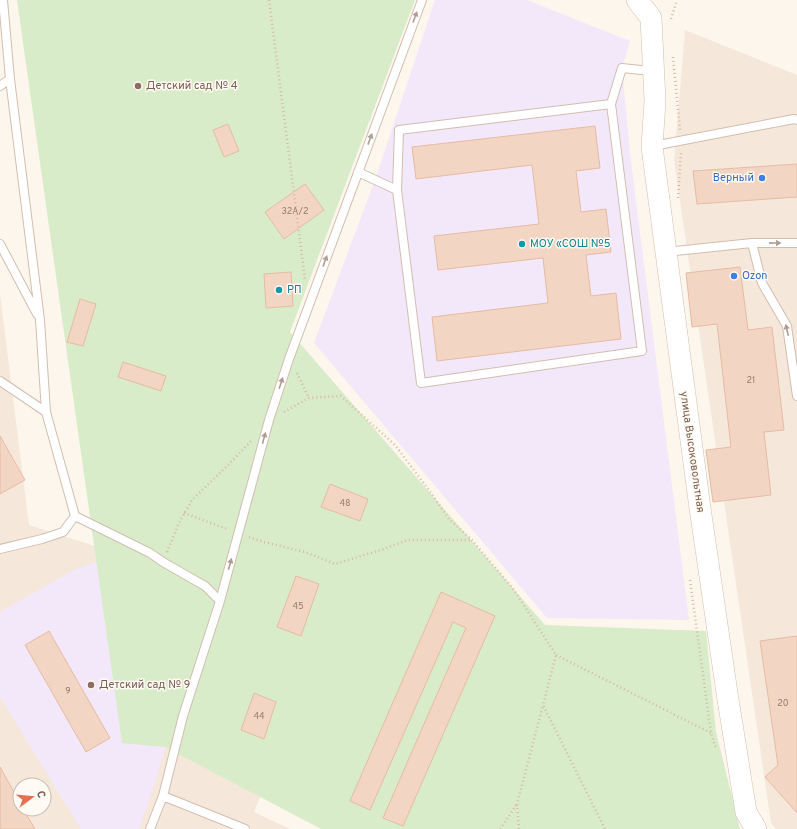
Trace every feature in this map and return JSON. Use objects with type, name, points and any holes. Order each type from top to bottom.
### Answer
[{"type":"street","name":"улица Высоковольтная","points":[[636,0],[651,18],[655,101],[652,146],[700,508],[727,694],[746,812],[756,829]]},
{"type":"lane","points":[[3,0],[10,79],[40,320],[46,412],[75,516],[150,553],[206,586],[220,601]]},
{"type":"lane","points":[[150,829],[163,796],[183,716],[220,601],[269,420],[289,358],[422,0]]},
{"type":"lane","points":[[611,104],[399,130],[397,190],[421,383],[642,351],[611,104],[622,68],[654,71]]},
{"type":"lane","points":[[0,86],[10,79]]},
{"type":"lane","points":[[652,146],[794,119],[797,120]]},
{"type":"lane","points":[[358,172],[397,190]]},
{"type":"lane","points":[[752,243],[762,283],[787,326],[797,396]]},
{"type":"lane","points":[[666,252],[752,243],[797,243]]},
{"type":"lane","points":[[0,244],[40,320]]},
{"type":"lane","points":[[0,381],[46,412]]},
{"type":"lane","points":[[0,549],[42,540],[63,532],[75,516]]},
{"type":"lane","points":[[163,796],[245,829]]},
{"type":"path","points":[[269,0],[309,306]]},
{"type":"path","points":[[669,22],[677,0]]},
{"type":"path","points":[[673,54],[682,141],[678,203]]},
{"type":"path","points":[[289,358],[309,398]]},
{"type":"path","points":[[163,562],[179,523],[192,500],[230,463],[269,420],[309,398],[340,396],[395,445],[449,519],[472,540],[514,590],[556,655],[711,733],[714,726]]},
{"type":"path","points":[[184,513],[264,542],[305,552],[335,564],[384,549],[407,540],[472,540]]},
{"type":"path","points":[[519,829],[517,804],[556,655]]},
{"type":"path","points":[[543,705],[605,829]]},
{"type":"path","points":[[500,829],[517,804]]},
{"type":"shaded area","points":[[435,0],[527,0],[630,41],[622,68],[630,153],[689,620],[547,618],[314,343],[375,180]]},
{"type":"shaded area","points":[[685,30],[797,75],[797,829],[776,829],[771,823],[674,160]]},
{"type":"shaded area","points":[[0,294],[29,525],[226,588],[397,467],[254,812],[290,829],[0,829]]},
{"type":"shaded area","name":"Детский сад № 9","points":[[107,558],[186,674],[158,773],[139,829],[81,829],[52,782],[52,777],[49,777],[0,697],[0,612],[74,570]]},
{"type":"green space","points":[[17,0],[415,0],[290,332],[545,625],[706,631],[716,732],[740,829],[321,829],[165,747],[122,743]]},
{"type":"building","points":[[228,124],[239,151],[224,157],[213,130]]},
{"type":"building","name":"МОУ «СОШ №5","points":[[595,126],[600,168],[576,171],[581,212],[606,209],[611,252],[586,255],[591,296],[616,293],[621,339],[437,361],[432,317],[548,303],[543,258],[438,270],[434,236],[539,224],[532,165],[416,179],[412,147]]},
{"type":"building","points":[[797,164],[797,197],[697,204],[693,171]]},
{"type":"building","points":[[305,184],[324,210],[284,239],[265,212]]},
{"type":"building","points":[[740,267],[748,330],[772,327],[784,430],[764,432],[771,495],[713,502],[706,450],[731,447],[717,324],[692,327],[686,273]]},
{"type":"building","name":"РП","points":[[291,272],[293,306],[266,308],[264,274]]},
{"type":"building","points":[[80,299],[96,304],[83,346],[67,342]]},
{"type":"building","points":[[123,362],[166,376],[161,391],[118,377]]},
{"type":"building","points":[[0,436],[25,480],[0,494]]},
{"type":"building","points":[[330,484],[368,499],[360,521],[321,507]]},
{"type":"building","points":[[296,576],[319,584],[301,636],[277,627]]},
{"type":"building","points":[[441,592],[495,616],[403,826],[383,818],[466,628],[453,622],[370,810],[350,801]]},
{"type":"building","points":[[49,631],[110,738],[86,752],[25,645]]},
{"type":"building","points":[[797,636],[797,813],[765,777],[778,765],[760,641]]},
{"type":"building","points":[[254,693],[276,702],[264,739],[241,730]]},
{"type":"building","points":[[0,767],[12,789],[12,817],[28,817],[35,829],[0,829]]},
{"type":"place","name":"Детский сад № 4","points":[[138,86]]},
{"type":"place","name":"Верный","points":[[762,178]]},
{"type":"place","name":"МОУ «СОШ №5","points":[[522,244]]},
{"type":"place","name":"Ozon","points":[[734,276]]},
{"type":"place","name":"РП","points":[[279,290]]},
{"type":"place","name":"Детский сад № 9","points":[[91,685]]}]
